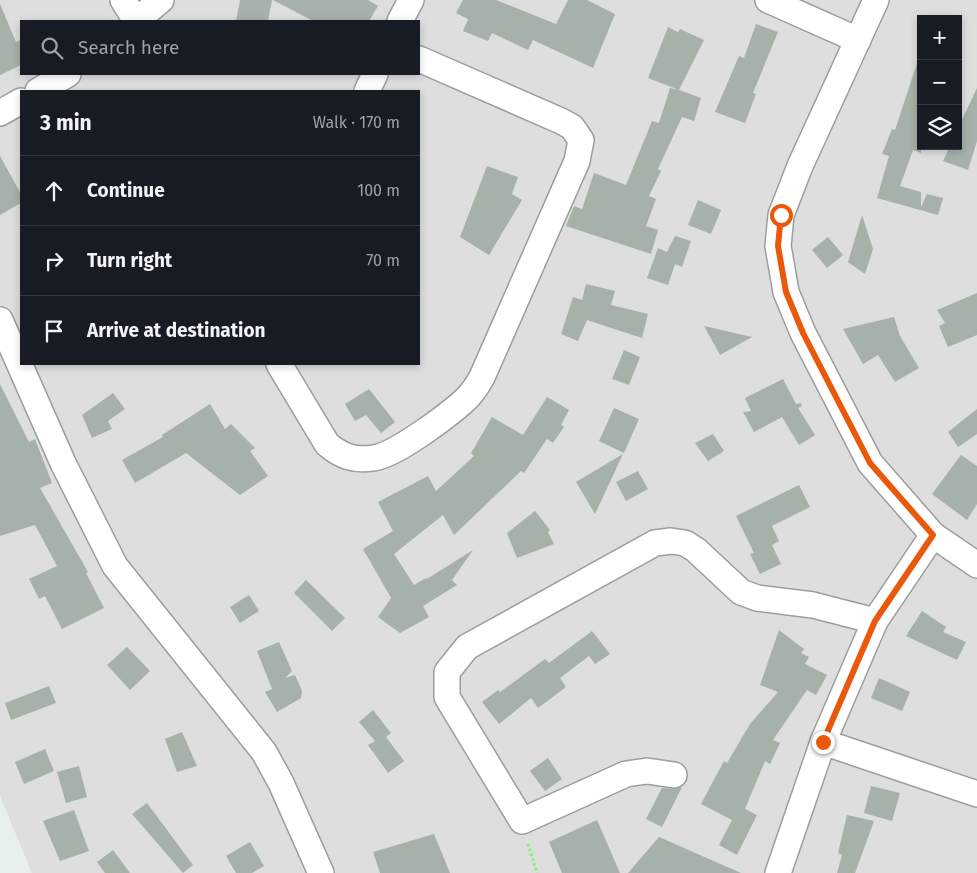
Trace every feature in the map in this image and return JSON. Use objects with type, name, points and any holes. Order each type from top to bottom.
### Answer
[{"type":"street","points":[[123,0],[135,20]]},
{"type":"street","points":[[137,20],[161,0]]},
{"type":"street","points":[[401,20],[411,0]]},
{"type":"street","points":[[768,0],[858,40]]},
{"type":"street","points":[[876,0],[800,166],[781,215],[778,246],[786,292],[803,333],[870,463],[933,535],[977,565]]},
{"type":"street","points":[[280,365],[327,444],[338,454],[354,459],[374,458],[388,454],[465,401],[482,377],[577,161],[581,140],[577,133],[566,124],[420,58]]},
{"type":"street","points":[[40,90],[66,75]]},
{"type":"street","points":[[367,90],[375,75]]},
{"type":"street","points":[[0,113],[20,101]]},
{"type":"street","points":[[0,320],[20,365]]},
{"type":"street","points":[[20,365],[64,463],[115,566],[264,752],[281,782],[321,873]]},
{"type":"street","points":[[778,873],[823,742],[875,621],[933,535]]},
{"type":"street","points":[[674,775],[647,771],[626,774],[522,821],[447,697],[447,672],[467,647],[655,543],[671,542],[685,544],[696,550],[741,592],[771,601],[813,605],[839,610],[875,621]]},
{"type":"street","points":[[823,742],[977,794]]},
{"type":"path","points":[[522,821],[537,873]]},
{"type":"shaded area","points":[[0,0],[977,0],[977,873],[32,873],[0,796]]},
{"type":"building","points":[[240,0],[272,0],[268,20],[236,20]]},
{"type":"building","points":[[273,0],[368,0],[378,6],[370,20],[311,20]]},
{"type":"building","points":[[463,0],[496,0],[556,24],[568,0],[587,0],[615,14],[593,68],[533,40],[528,50],[492,33],[488,41],[463,31],[468,19],[456,13]]},
{"type":"building","points":[[0,4],[16,42],[20,40],[20,65],[0,75]]},
{"type":"building","points":[[756,24],[778,32],[753,93],[756,94],[745,123],[715,112],[739,56],[744,58]]},
{"type":"building","points":[[668,27],[678,32],[680,29],[704,40],[679,90],[648,78]]},
{"type":"building","points":[[917,63],[917,150],[921,150],[921,153],[913,150],[900,186],[921,192],[921,207],[927,194],[943,198],[938,215],[877,198],[889,156],[882,154],[892,129],[895,130]]},
{"type":"building","points":[[670,88],[701,98],[694,121],[682,117],[658,169],[661,171],[649,196],[656,199],[646,226],[658,230],[651,254],[566,226],[574,206],[582,209],[594,173],[626,185],[652,121],[659,123]]},
{"type":"building","points":[[977,88],[977,141],[968,170],[943,161],[948,150],[962,150],[962,120]]},
{"type":"building","points":[[0,156],[20,192],[20,204],[0,215]]},
{"type":"building","points":[[487,166],[518,177],[512,194],[522,200],[489,255],[460,237]]},
{"type":"building","points":[[698,200],[721,210],[711,234],[688,225]]},
{"type":"building","points":[[862,215],[873,249],[865,274],[848,262]]},
{"type":"building","points":[[675,236],[691,241],[682,267],[675,264],[668,285],[647,278],[658,248],[667,252]]},
{"type":"building","points":[[828,237],[843,255],[827,268],[812,250]]},
{"type":"building","points":[[586,284],[615,291],[611,305],[648,314],[642,338],[587,320],[578,341],[561,334],[573,297],[582,300]]},
{"type":"building","points":[[977,293],[977,335],[948,347],[939,326],[945,323],[937,310]]},
{"type":"building","points":[[894,317],[900,336],[919,368],[895,382],[878,355],[863,364],[843,329]]},
{"type":"building","points":[[704,326],[752,337],[720,355]]},
{"type":"building","points":[[624,350],[640,357],[629,385],[612,379]]},
{"type":"building","points":[[783,379],[796,404],[801,403],[802,406],[798,408],[815,435],[799,445],[782,417],[754,432],[743,412],[751,411],[745,398]]},
{"type":"building","points":[[0,384],[29,442],[35,439],[52,483],[40,488],[88,572],[86,573],[104,608],[62,629],[45,596],[39,599],[29,579],[57,566],[35,525],[0,536]]},
{"type":"building","points":[[369,389],[395,422],[381,433],[366,415],[355,421],[345,404]]},
{"type":"building","points":[[113,393],[125,409],[108,421],[112,429],[92,438],[82,415]]},
{"type":"building","points":[[547,397],[569,410],[561,425],[564,427],[553,443],[547,439],[524,473],[521,471],[454,535],[443,515],[394,554],[414,585],[473,550],[452,580],[457,585],[423,606],[429,617],[400,633],[378,617],[391,598],[363,549],[393,531],[378,502],[428,476],[436,491],[474,456],[471,453],[492,417],[523,435]]},
{"type":"building","points":[[210,404],[225,429],[231,424],[255,448],[250,451],[268,476],[240,495],[186,453],[135,483],[122,460],[163,437],[162,435]]},
{"type":"building","points":[[614,408],[639,419],[624,453],[599,441]]},
{"type":"building","points":[[977,409],[977,434],[958,447],[948,432]]},
{"type":"building","points":[[713,434],[724,451],[708,461],[695,443]]},
{"type":"building","points":[[623,454],[595,514],[576,482]]},
{"type":"building","points":[[961,455],[977,466],[977,504],[967,520],[932,494]]},
{"type":"building","points":[[638,471],[648,489],[626,501],[616,482]]},
{"type":"building","points":[[799,485],[810,507],[772,526],[779,541],[772,545],[781,564],[760,574],[750,554],[754,553],[736,516]]},
{"type":"building","points":[[535,511],[550,530],[548,532],[554,544],[517,558],[507,533]]},
{"type":"building","points":[[306,580],[345,618],[332,631],[294,593]]},
{"type":"building","points":[[249,595],[259,611],[240,623],[230,607]]},
{"type":"building","points":[[922,611],[946,627],[943,632],[966,642],[957,660],[906,636]]},
{"type":"building","points":[[779,630],[804,649],[801,653],[809,657],[805,664],[827,675],[816,695],[807,690],[773,740],[780,743],[770,764],[765,761],[745,809],[757,815],[737,855],[719,845],[732,820],[701,804],[724,761],[727,763],[750,724],[778,692],[760,685]]},
{"type":"building","points":[[592,631],[610,654],[595,664],[589,656],[560,678],[566,687],[538,708],[531,698],[499,724],[482,702],[498,690],[500,692],[545,659],[549,663]]},
{"type":"building","points":[[279,642],[292,671],[285,678],[295,675],[302,691],[301,698],[277,712],[265,692],[272,689],[257,651]]},
{"type":"building","points":[[127,647],[150,671],[130,690],[107,665]]},
{"type":"building","points":[[879,678],[910,692],[902,711],[871,698]]},
{"type":"building","points":[[49,686],[56,703],[11,720],[5,703]]},
{"type":"building","points":[[373,710],[391,733],[386,737],[404,761],[388,773],[368,745],[375,741],[359,722]]},
{"type":"building","points":[[182,732],[197,766],[177,772],[165,739]]},
{"type":"building","points":[[45,749],[54,771],[24,784],[15,762]]},
{"type":"building","points":[[548,758],[562,779],[545,791],[530,771]]},
{"type":"building","points":[[79,766],[87,797],[66,803],[57,772]]},
{"type":"building","points":[[871,786],[900,793],[892,821],[864,813]]},
{"type":"building","points":[[682,787],[662,827],[646,819],[662,788]]},
{"type":"building","points":[[147,803],[193,865],[183,873],[132,814]]},
{"type":"building","points":[[74,810],[89,851],[60,861],[43,821]]},
{"type":"building","points":[[847,815],[874,821],[855,873],[837,873],[842,855],[838,853]]},
{"type":"building","points":[[597,820],[620,873],[562,873],[549,842]]},
{"type":"building","points":[[434,834],[450,873],[380,873],[373,852]]},
{"type":"building","points":[[659,837],[741,873],[628,873]]},
{"type":"building","points":[[250,842],[264,866],[252,873],[236,873],[226,856]]},
{"type":"building","points":[[113,850],[130,873],[105,873],[97,862]]},
{"type":"route","points":[[781,215],[778,246],[786,292],[803,333],[870,463],[933,535],[875,621],[823,742]]}]
